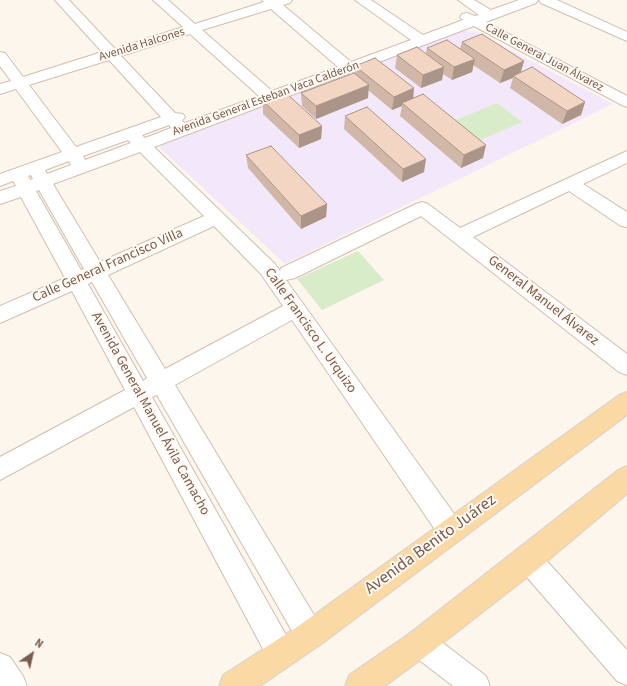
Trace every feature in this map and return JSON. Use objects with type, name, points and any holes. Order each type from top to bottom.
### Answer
[{"type":"main road","name":"Avenida Benito Juárez","points":[[234,686],[310,635],[627,402]]},
{"type":"main road","points":[[360,686],[420,643],[624,485]]},
{"type":"street","points":[[62,0],[182,130]]},
{"type":"street","points":[[160,0],[264,92]]},
{"type":"street","name":"Avenida Halcones","points":[[188,25],[250,0]]},
{"type":"street","points":[[362,0],[416,37]]},
{"type":"street","name":"Avenida General Esteban Vaca Calderón","points":[[25,178],[82,167],[172,119],[264,92],[416,37],[501,0]]},
{"type":"street","name":"Avenida General Esteban Vaca Calderón","points":[[474,12],[531,0]]},
{"type":"street","points":[[546,0],[627,38]]},
{"type":"street","points":[[276,1],[343,63]]},
{"type":"street","name":"Avenida Halcones","points":[[0,89],[11,77],[276,1]]},
{"type":"street","name":"Calle General Juan Álvarez","points":[[474,12],[627,102]]},
{"type":"street","points":[[0,56],[11,77],[82,167]]},
{"type":"street","name":"Avenida General Esteban Vaca Calderón","points":[[0,198],[25,178],[72,154],[182,130],[264,92]]},
{"type":"street","name":"Calle Francisco L. Urquizo","points":[[136,139],[268,269],[451,531]]},
{"type":"street","points":[[459,236],[571,184],[627,156]]},
{"type":"street","name":"Avenida General Manuel Ávila Camacho","points":[[25,178],[87,276],[161,381],[310,635]]},
{"type":"street","points":[[571,184],[627,221]]},
{"type":"street","name":"General Manuel Álvarez","points":[[288,273],[422,208],[627,366]]},
{"type":"street","name":"Calle General Francisco Villa","points":[[0,314],[216,218]]},
{"type":"street","name":"Avenida General Manuel Ávila Camacho","points":[[87,276],[139,393],[282,654]]},
{"type":"street","points":[[0,469],[295,309]]},
{"type":"street","points":[[528,559],[627,671]]},
{"type":"street","points":[[420,643],[476,686]]},
{"type":"street","points":[[0,667],[13,686]]},
{"type":"shaded area","points":[[460,30],[476,32],[613,104],[285,264],[160,148],[164,143]]},
{"type":"green space","points":[[497,103],[522,122],[476,142],[451,122]]},
{"type":"green space","points":[[358,251],[384,280],[322,310],[297,279]]},
{"type":"building","points":[[482,34],[524,61],[504,70],[462,42]]},
{"type":"building","points":[[447,40],[475,59],[454,67],[427,48]]},
{"type":"building","points":[[417,47],[444,67],[423,75],[397,55]]},
{"type":"building","points":[[375,58],[414,88],[394,97],[355,66]]},
{"type":"building","points":[[532,67],[585,102],[567,111],[513,76]]},
{"type":"building","points":[[354,73],[369,85],[316,106],[301,93]]},
{"type":"building","points":[[285,92],[322,126],[299,135],[263,101]]},
{"type":"building","points":[[423,94],[486,145],[464,155],[402,103]]},
{"type":"building","points":[[367,107],[426,159],[403,169],[345,116]]},
{"type":"building","points":[[271,146],[327,204],[301,216],[246,155]]}]
